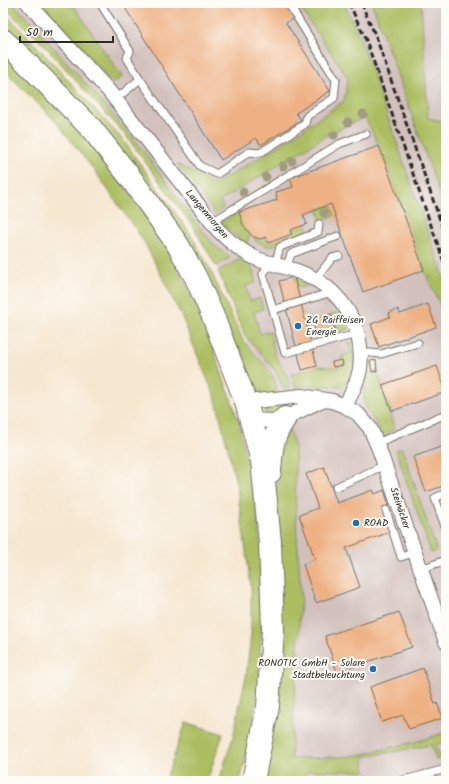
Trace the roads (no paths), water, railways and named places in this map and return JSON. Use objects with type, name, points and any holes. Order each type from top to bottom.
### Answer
[{"type":"main road","points":[[3,40],[91,128],[130,177],[178,245],[196,278],[212,314],[248,411],[262,460],[270,542],[273,630],[268,706],[253,781]]},
{"type":"main road","points":[[268,517],[272,444],[276,432],[285,418]]},
{"type":"street","name":"Langenmorgen","points":[[28,3],[108,90],[218,230],[245,253],[258,259],[306,274],[340,299],[352,317],[360,352],[360,370],[345,406]]},
{"type":"street","name":"Steinäcker","points":[[248,411],[301,396],[332,401],[345,406],[358,414],[370,428],[385,465],[446,642]]},
{"type":"street","points":[[248,411],[274,421],[285,418],[322,400]]},
{"type":"lane","points":[[100,3],[130,51],[127,58],[140,79],[200,166],[217,174],[249,152],[260,153],[304,124],[308,116],[334,98],[336,80],[288,3]]},
{"type":"lane","points":[[115,100],[140,79]]},
{"type":"lane","points":[[212,222],[339,144],[366,134]]},
{"type":"lane","points":[[281,266],[280,247],[318,232],[319,224]]},
{"type":"lane","points":[[263,274],[267,268],[281,266],[291,254],[338,236]]},
{"type":"lane","points":[[315,280],[332,258],[339,256]]},
{"type":"lane","points":[[258,259],[285,353],[357,334]]},
{"type":"lane","points":[[273,310],[332,292]]},
{"type":"lane","points":[[360,352],[382,354],[418,343]]},
{"type":"lane","points":[[376,443],[446,414]]},
{"type":"lane","points":[[336,487],[385,465]]},
{"type":"lane","points":[[446,493],[435,498],[446,529]]},
{"type":"lane","points":[[386,510],[401,557],[415,552]]},
{"type":"lane","points":[[421,569],[446,560]]},
{"type":"lane","points":[[400,781],[446,769]]},
{"type":"railway","points":[[349,3],[366,40],[446,268]]},
{"type":"railway","points":[[361,3],[376,37],[446,237]]},
{"type":"place","name":"ZG Raiffeisen Energie","points":[[298,326]]},
{"type":"place","name":"ROAD","points":[[356,523]]},
{"type":"place","name":"RONOTIC GmbH - Solare Stadtbeleuchtung","points":[[373,669]]}]
